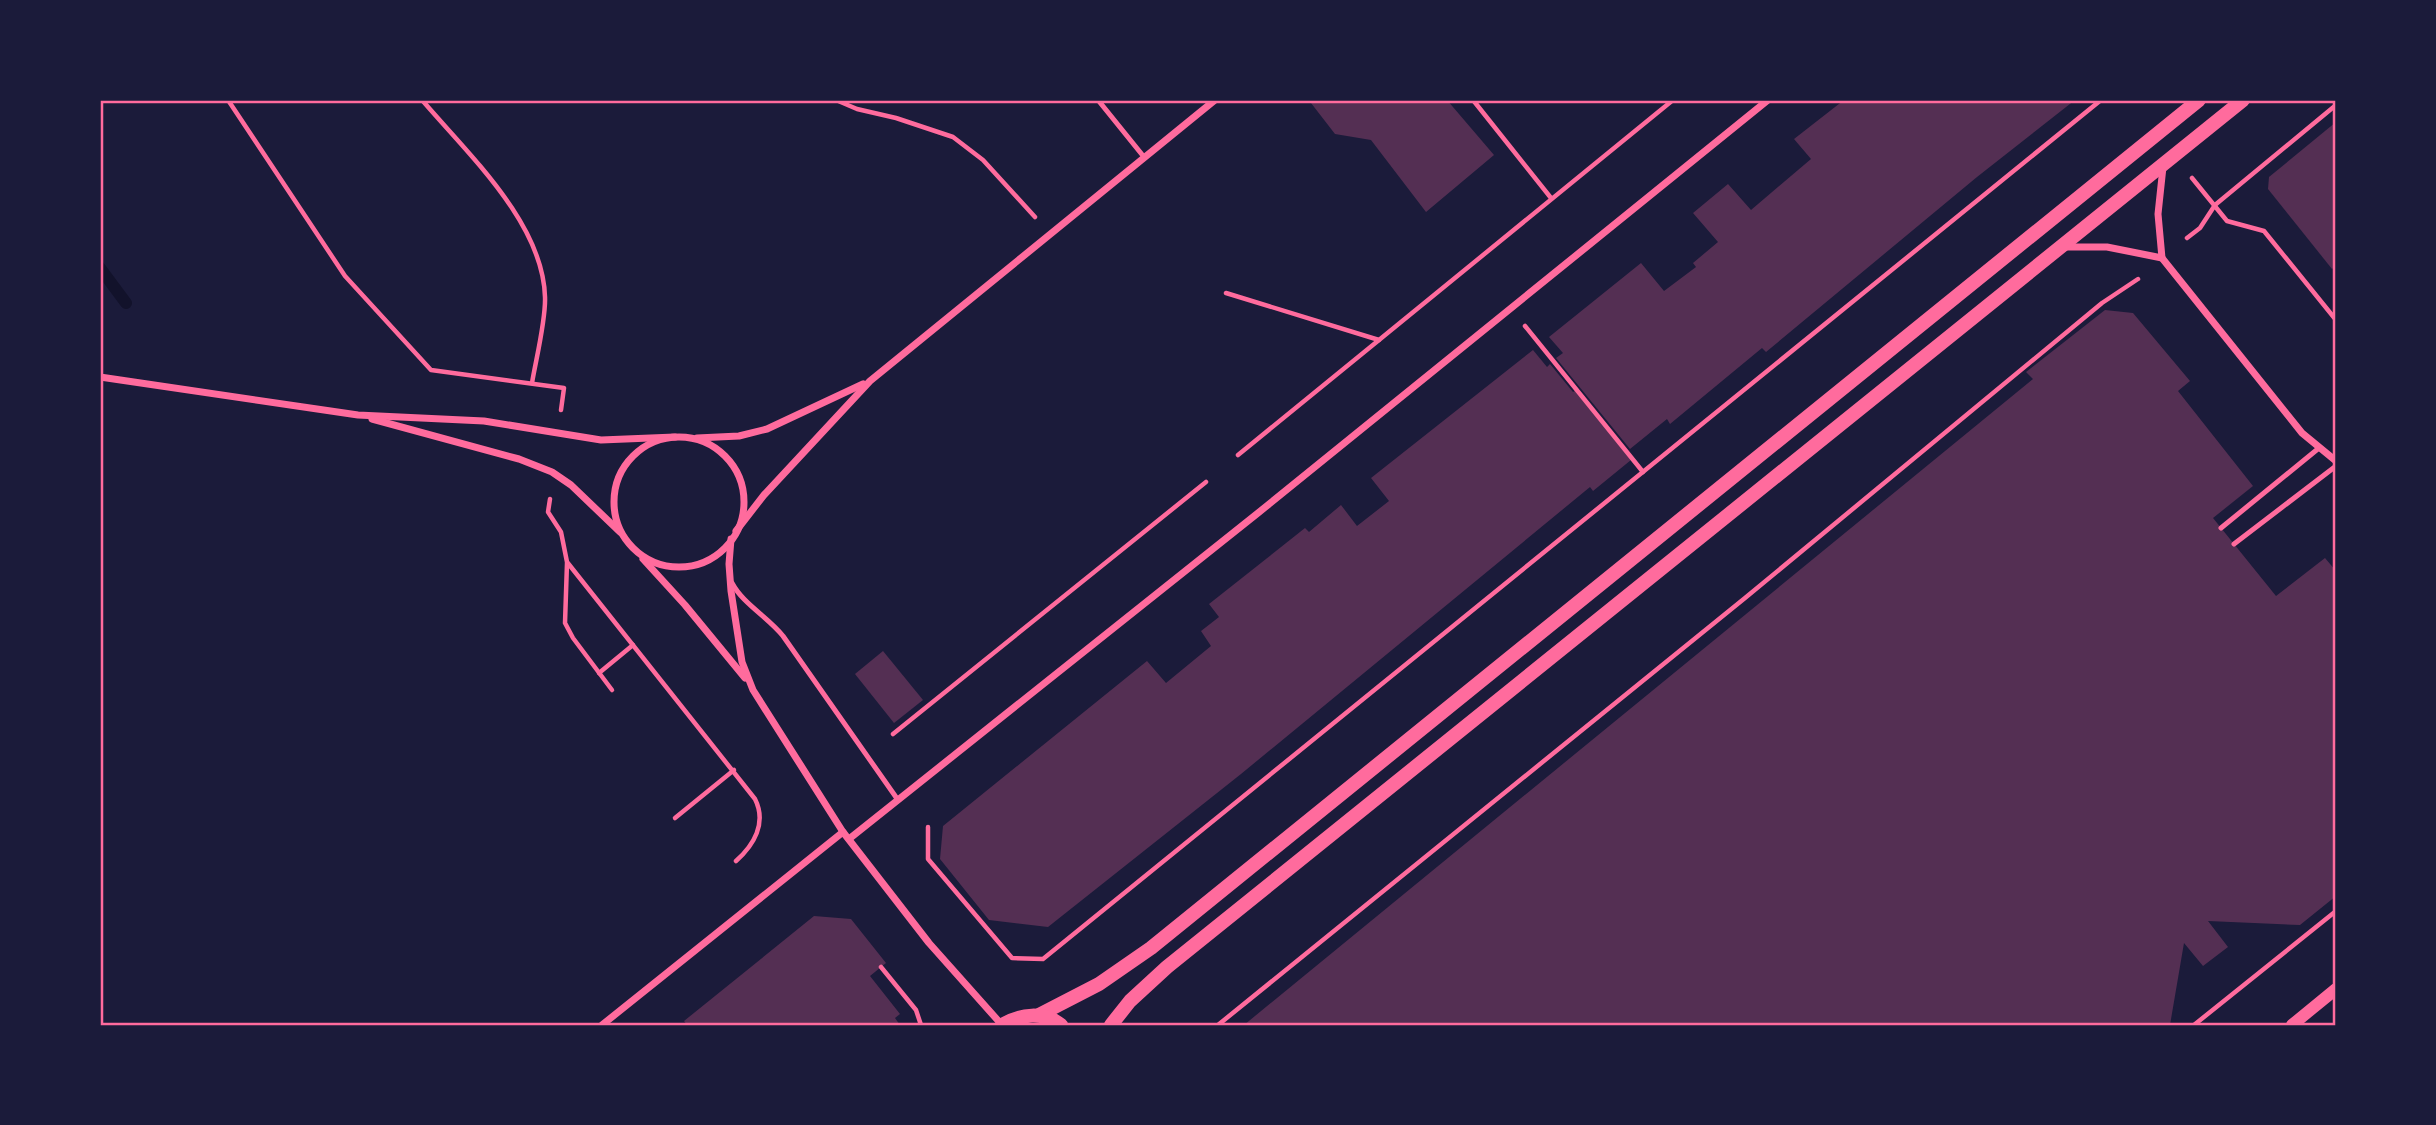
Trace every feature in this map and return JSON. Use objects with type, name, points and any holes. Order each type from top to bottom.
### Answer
[{"type":"main road","points":[[1002,1025],[1013,1019],[1039,1015],[1099,984],[1151,948],[2199,100]]},
{"type":"main road","points":[[1111,1025],[1130,1001],[1188,949],[2243,100]]},
{"type":"main road","points":[[1039,1015],[1061,1025]]},
{"type":"street","points":[[736,531],[764,495],[870,381],[1215,100]]},
{"type":"street","points":[[602,1025],[846,835],[898,800],[1768,100]]},
{"type":"street","points":[[2163,166],[2158,214],[2162,258],[2302,433],[2336,464]]},
{"type":"street","points":[[2063,247],[2108,247],[2162,258]]},
{"type":"street","points":[[100,377],[358,415],[484,421],[611,441],[675,437],[720,438],[752,434],[784,423],[870,381]]},
{"type":"street","points":[[358,415],[519,459],[552,472],[571,485],[624,536]]},
{"type":"street","points":[[675,437],[641,449],[632,457],[619,477],[615,489],[615,513],[624,536],[753,690],[846,835],[929,943],[1002,1025]]},
{"type":"street","points":[[630,545],[638,553],[659,564],[682,567],[705,561],[732,539],[744,507],[736,470],[720,451],[710,444],[686,437]]},
{"type":"street","points":[[732,539],[730,580],[740,651],[753,690]]},
{"type":"street","points":[[2291,1025],[2336,989]]},
{"type":"lane","points":[[1098,100],[1144,157]]},
{"type":"lane","points":[[2221,528],[2319,448]]},
{"type":"lane","points":[[2234,544],[2336,464]]},
{"type":"lane","points":[[730,580],[740,594],[783,636],[898,800]]},
{"type":"path","points":[[228,100],[345,276],[431,370],[564,388],[558,433]]},
{"type":"path","points":[[422,100],[510,204],[537,250],[545,298],[532,383]]},
{"type":"path","points":[[836,100],[857,109],[896,118],[953,137],[983,160],[1049,234]]},
{"type":"path","points":[[1473,100],[1551,198]]},
{"type":"path","points":[[1238,454],[1673,100]]},
{"type":"path","points":[[928,827],[928,859],[1012,958],[1043,959],[2101,100]]},
{"type":"path","points":[[2187,238],[2200,228],[2215,205],[2336,105]]},
{"type":"path","points":[[2192,178],[2227,221],[2264,231],[2336,320]]},
{"type":"path","points":[[1218,1025],[1745,598],[2102,303],[2138,279]]},
{"type":"path","points":[[1226,293],[1379,340]]},
{"type":"path","points":[[1511,309],[1643,472]]},
{"type":"path","points":[[552,472],[548,512],[561,532],[567,562],[565,623],[612,690]]},
{"type":"path","points":[[893,734],[1206,482]]},
{"type":"path","points":[[567,562],[755,799],[760,817],[754,841],[750,849],[736,862]]},
{"type":"path","points":[[599,673],[634,645]]},
{"type":"path","points":[[675,818],[734,770]]},
{"type":"path","points":[[2194,1025],[2336,911]]},
{"type":"path","points":[[881,967],[916,1010],[921,1025]]},
{"type":"building","points":[[1316,100],[1447,100],[1494,155],[1426,212],[1371,140],[1335,134],[1311,103]]},
{"type":"building","points":[[1844,100],[2075,100],[1977,177],[1766,352],[1762,348],[1670,424],[1667,419],[1630,449],[1556,358],[1563,353],[1549,337],[1641,263],[1664,291],[1696,267],[1693,263],[1718,242],[1693,213],[1728,184],[1751,210],[1811,159],[1794,139]]},
{"type":"building","points":[[2336,122],[2336,266],[2332,269],[2268,189],[2269,177]]},
{"type":"building","points":[[2105,310],[2133,313],[2190,381],[2178,391],[2253,486],[2213,518],[2276,596],[2325,558],[2336,571],[2336,896],[2300,925],[2208,921],[2228,947],[2203,966],[2184,943],[2170,1025],[1244,1025],[2033,379],[2026,372]]},
{"type":"building","points":[[1533,350],[1547,367],[1550,364],[1573,392],[1575,391],[1631,460],[1593,491],[1590,487],[1241,774],[1048,927],[989,920],[940,859],[943,826],[1147,661],[1166,683],[1211,646],[1201,631],[1219,617],[1209,604],[1305,528],[1309,532],[1341,505],[1357,526],[1389,501],[1371,478]]},
{"type":"building","points":[[883,651],[923,700],[894,723],[855,674]]},
{"type":"building","points":[[814,916],[851,919],[886,963],[870,976],[900,1014],[895,1018],[900,1025],[687,1025],[684,1021]]},
{"type":"waterway","points":[[100,268],[126,303]]}]
